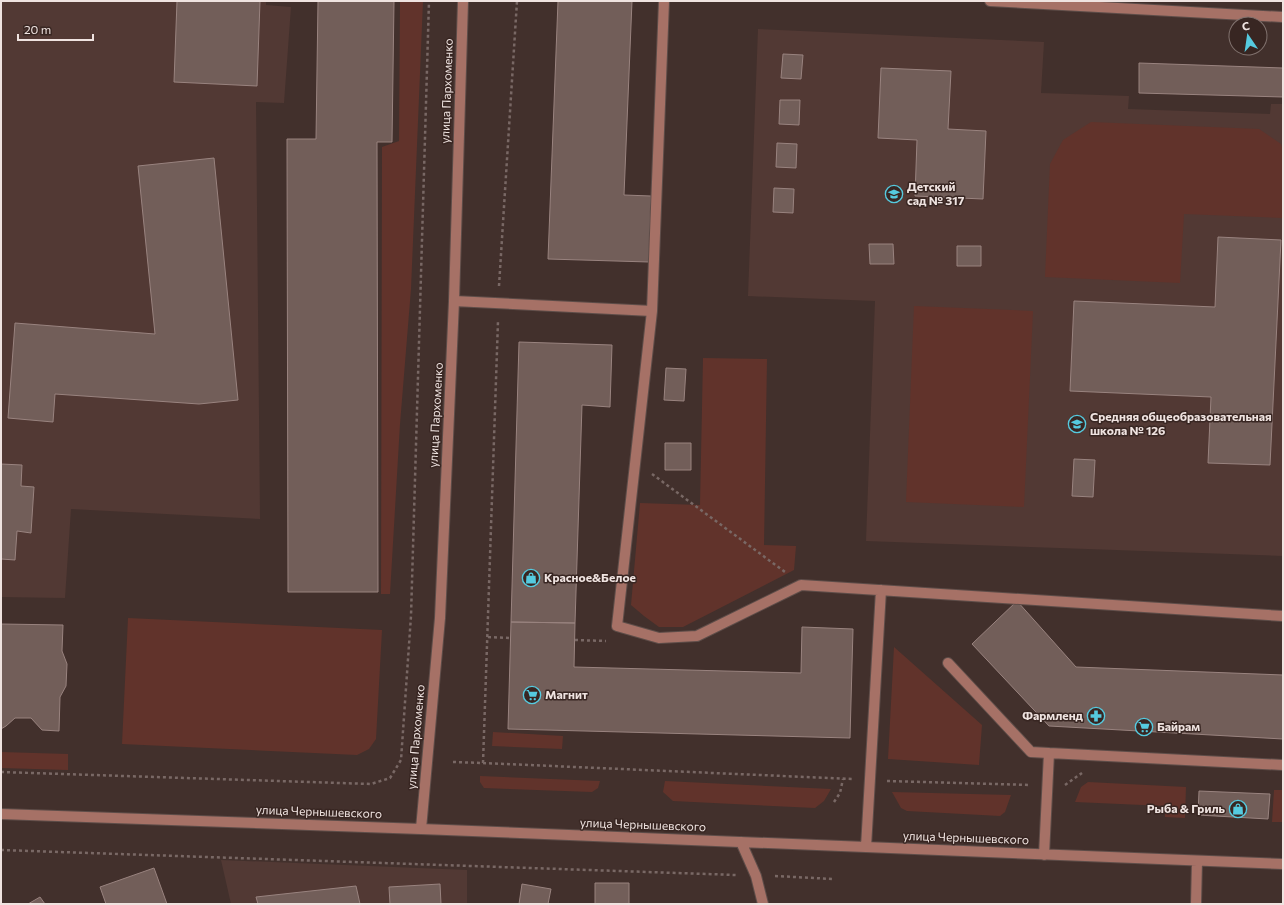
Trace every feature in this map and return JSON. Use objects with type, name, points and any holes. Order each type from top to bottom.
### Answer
[{"type":"street","name":"улица Пархоменко","points":[[421,829],[440,618],[454,301],[463,1]]},
{"type":"street","points":[[664,1],[652,312],[618,626],[659,638],[696,636],[801,585],[1283,616]]},
{"type":"street","points":[[990,1],[1283,17]]},
{"type":"street","points":[[454,301],[652,312]]},
{"type":"street","points":[[866,847],[881,590]]},
{"type":"street","points":[[948,663],[1030,752],[1283,765]]},
{"type":"street","points":[[1044,854],[1049,753]]},
{"type":"street","name":"улица Чернышевского","points":[[1,814],[421,829],[1283,864]]},
{"type":"street","points":[[741,842],[756,876],[763,904]]},
{"type":"street","points":[[1196,904],[1197,861]]},
{"type":"path","points":[[1,772],[371,784],[390,778],[401,760],[411,616],[429,1]]},
{"type":"path","points":[[453,762],[483,763],[498,304],[517,1]]},
{"type":"path","points":[[636,461],[801,585]]},
{"type":"path","points":[[575,640],[615,641],[618,626]]},
{"type":"path","points":[[488,637],[510,638]]},
{"type":"path","points":[[834,802],[840,793],[844,779]]},
{"type":"path","points":[[1,850],[833,878]]},
{"type":"shaded area","points":[[1,1],[266,1],[266,5],[291,7],[284,103],[256,102],[260,519],[71,509],[65,598],[1,597]]},
{"type":"shaded area","points":[[400,1],[423,1],[411,289],[400,424],[390,594],[381,594],[382,147],[399,141]]},
{"type":"shaded area","name":"Средняя общеобразовательная школа № 126","points":[[758,29],[1044,42],[1041,93],[1129,96],[1128,109],[1270,114],[1271,104],[1283,104],[1283,556],[866,541],[875,301],[748,296]]},
{"type":"shaded area","points":[[1091,122],[1259,129],[1281,144],[1283,151],[1283,218],[1184,214],[1180,283],[1045,277],[1050,164],[1063,140]]},
{"type":"shaded area","points":[[914,306],[1033,311],[1024,507],[906,502]]},
{"type":"shaded area","points":[[703,358],[767,359],[764,545],[796,546],[794,570],[683,627],[659,627],[631,605],[640,503],[700,505]]},
{"type":"shaded area","points":[[128,618],[382,630],[376,739],[369,749],[357,755],[122,744]]},
{"type":"shaded area","points":[[894,647],[982,725],[979,765],[888,759]]},
{"type":"shaded area","points":[[493,732],[563,736],[562,749],[492,746]]},
{"type":"shaded area","points":[[1,752],[68,754],[68,770],[1,768]]},
{"type":"shaded area","points":[[480,776],[600,781],[598,788],[592,792],[484,788],[480,782]]},
{"type":"shaded area","points":[[665,781],[831,789],[824,801],[815,808],[673,801],[663,792]]},
{"type":"shaded area","points":[[1088,782],[1186,787],[1185,818],[1165,817],[1165,806],[1075,802],[1081,787]]},
{"type":"shaded area","points":[[1274,790],[1283,790],[1283,822],[1272,822]]},
{"type":"shaded area","points":[[892,792],[1011,795],[1005,812],[1000,816],[907,811],[901,808]]},
{"type":"shaded area","points":[[221,860],[467,870],[467,904],[231,904]]},
{"type":"building","points":[[177,1],[260,1],[257,86],[174,82]]},
{"type":"building","points":[[318,1],[394,1],[392,142],[377,142],[378,592],[288,592],[287,139],[316,139]]},
{"type":"building","points":[[558,1],[632,1],[624,195],[651,196],[649,262],[548,259]]},
{"type":"building","points":[[783,54],[803,55],[801,79],[781,78]]},
{"type":"building","points":[[1139,63],[1283,68],[1283,97],[1139,93]]},
{"type":"building","points":[[881,68],[951,71],[948,129],[986,131],[983,199],[915,196],[917,140],[878,138]]},
{"type":"building","points":[[780,100],[800,100],[799,125],[779,124]]},
{"type":"building","points":[[777,143],[797,144],[796,168],[776,167]]},
{"type":"building","points":[[214,158],[238,400],[199,404],[55,394],[53,422],[8,418],[15,323],[155,334],[138,166]]},
{"type":"building","points":[[774,188],[794,189],[793,213],[773,212]]},
{"type":"building","points":[[1218,237],[1281,240],[1270,465],[1208,463],[1211,397],[1070,391],[1074,301],[1215,307]]},
{"type":"building","points":[[869,244],[893,244],[894,264],[870,264]]},
{"type":"building","points":[[957,246],[981,246],[981,266],[957,266]]},
{"type":"building","points":[[519,342],[612,345],[610,407],[582,405],[575,623],[511,622]]},
{"type":"building","points":[[666,368],[686,369],[684,401],[664,400]]},
{"type":"building","points":[[665,443],[691,443],[691,470],[665,470]]},
{"type":"building","points":[[1074,459],[1095,460],[1093,497],[1072,496]]},
{"type":"building","points":[[1,464],[22,465],[21,486],[34,487],[31,533],[17,531],[15,560],[1,559]]},
{"type":"building","points":[[1017,601],[1076,667],[1283,675],[1283,739],[1049,726],[972,644]]},
{"type":"building","points":[[511,622],[575,623],[574,667],[801,673],[802,627],[853,629],[850,738],[508,729]]},
{"type":"building","points":[[1,624],[63,625],[62,651],[67,664],[66,686],[60,697],[59,731],[42,730],[31,718],[15,718],[1,729]]},
{"type":"building","points":[[1199,791],[1270,794],[1268,819],[1198,815]]},
{"type":"building","points":[[154,868],[167,904],[106,904],[100,887]]},
{"type":"building","points":[[595,883],[629,883],[629,904],[595,904]]},
{"type":"building","points":[[440,884],[441,904],[390,904],[389,887]]},
{"type":"building","points":[[522,884],[551,889],[548,904],[519,904]]},
{"type":"building","points":[[356,886],[360,904],[258,904],[256,897]]},
{"type":"building","points":[[40,897],[45,904],[28,904]]},
{"type":"place","name":"Детский сад № 317","points":[[894,194]]},
{"type":"place","name":"Средняя общеобразовательная школа № 126","points":[[1077,424]]},
{"type":"place","name":"Красное&Белое","points":[[531,578]]},
{"type":"place","name":"Магнит","points":[[532,695]]},
{"type":"place","name":"Фармленд","points":[[1096,716]]},
{"type":"place","name":"Байрам","points":[[1144,727]]},
{"type":"place","name":"Рыба & Гриль","points":[[1238,809]]}]
